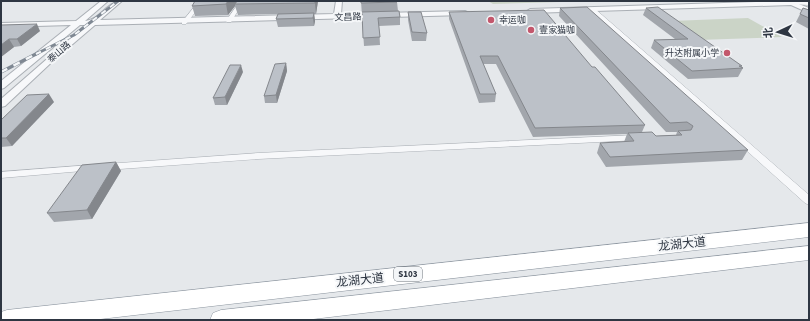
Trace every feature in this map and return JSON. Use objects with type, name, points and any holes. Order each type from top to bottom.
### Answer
[{"type":"highway","name":"龙湖大道","points":[[7,320],[809,230]]},
{"type":"highway","points":[[220,320],[809,254]]},
{"type":"street","name":"泰山路","points":[[1,86],[105,1]]},
{"type":"street","name":"泰山路","points":[[1,104],[119,1]]},
{"type":"street","points":[[185,22],[202,1]]},
{"type":"street","points":[[230,21],[242,1],[248,1]]},
{"type":"street","points":[[337,17],[339,1]]},
{"type":"street","points":[[519,12],[809,3]]},
{"type":"street","points":[[792,4],[809,11]]},
{"type":"street","points":[[592,9],[744,146],[809,201]]},
{"type":"street","name":"文昌路","points":[[1,25],[230,21],[470,13]]},
{"type":"street","points":[[1,175],[258,156],[643,138]]},
{"type":"shaded area","points":[[488,1],[594,1],[493,4]]},
{"type":"shaded area","points":[[748,18],[782,37],[698,40],[671,21]]},
{"type":"building","points":[[195,1],[228,1],[226,4],[192,6]]},
{"type":"building","points":[[237,1],[315,1],[315,3],[235,4]]},
{"type":"building","points":[[361,1],[397,1],[397,2],[361,3]]},
{"type":"building","points":[[587,7],[748,150],[610,157],[600,143],[634,141],[628,133],[652,132],[656,136],[682,135],[678,131],[691,130],[693,126],[687,122],[670,123],[560,8]]},
{"type":"building","points":[[658,7],[743,68],[692,71],[654,40],[688,39],[646,8]]},
{"type":"building","points":[[803,8],[809,10],[809,18],[800,14]]},
{"type":"building","points":[[544,10],[592,67],[595,67],[645,125],[535,128],[498,56],[480,56],[496,94],[480,94],[449,12]]},
{"type":"building","points":[[399,11],[400,17],[378,18],[380,37],[363,38],[362,12]]},
{"type":"building","points":[[408,12],[421,12],[427,33],[412,32]]},
{"type":"building","points":[[314,13],[313,18],[276,19],[278,14]]},
{"type":"building","points":[[37,24],[17,39],[9,39],[1,45],[1,25]]},
{"type":"building","points":[[286,63],[276,95],[264,96],[275,64]]},
{"type":"building","points":[[230,65],[241,65],[225,97],[213,98]]},
{"type":"building","points":[[49,94],[6,138],[1,138],[1,120],[27,95]]},
{"type":"building","points":[[116,162],[87,210],[47,213],[82,165]]},
{"type":"railway","points":[[38,53],[74,35],[118,1]]},
{"type":"railway","points":[[1,72],[38,53]]},
{"type":"place","name":"幸运咖","points":[[491,20]]},
{"type":"place","name":"壹家猫咖","points":[[531,30]]},
{"type":"place","name":"升达附属小学","points":[[727,53]]}]
